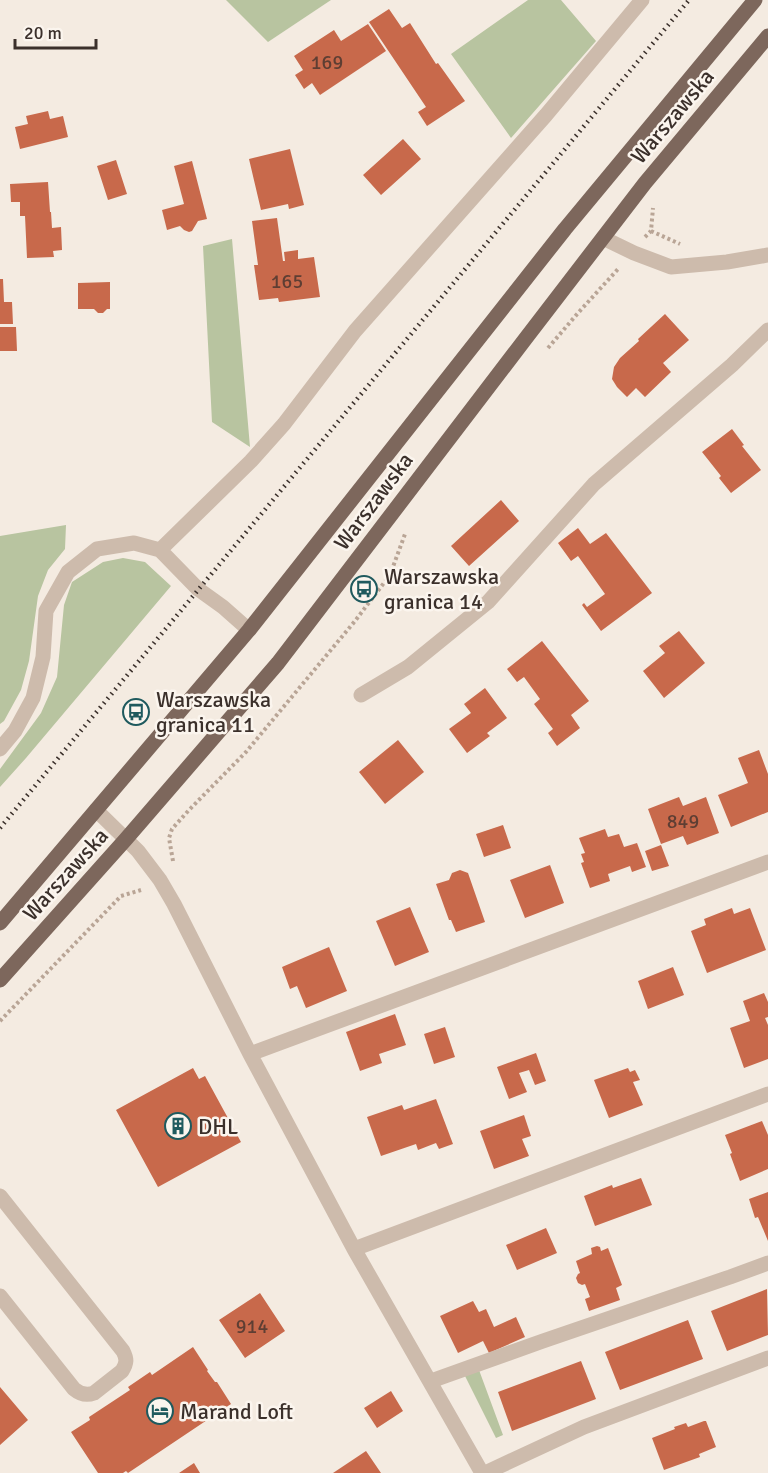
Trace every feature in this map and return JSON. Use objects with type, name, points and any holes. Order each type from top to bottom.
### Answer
[{"type":"main road","name":"Warszawska","points":[[0,923],[249,630],[565,229],[755,0]]},
{"type":"main road","name":"Warszawska","points":[[0,980],[278,663],[645,183],[768,36]]},
{"type":"street","points":[[160,550],[251,461],[284,424],[355,331],[546,115],[642,0]]},
{"type":"street","points":[[603,238],[671,267],[727,262],[768,255]]},
{"type":"street","points":[[361,695],[408,667],[488,602],[594,484],[732,365],[768,330]]},
{"type":"street","points":[[0,749],[15,731],[33,698],[43,657],[46,611],[68,572],[97,549],[134,543],[160,550],[198,589],[249,630]]},
{"type":"street","points":[[96,810],[138,851],[160,880],[354,1249],[484,1473],[584,1427],[768,1358]]},
{"type":"street","points":[[250,1054],[768,862]]},
{"type":"street","points":[[354,1249],[768,1094]]},
{"type":"street","points":[[0,1196],[123,1351],[126,1366],[94,1393],[89,1395],[79,1393],[0,1296]]},
{"type":"street","points":[[431,1381],[768,1263]]},
{"type":"path","points":[[542,356],[651,231],[653,207]]},
{"type":"path","points":[[171,869],[174,860],[169,838],[172,829],[246,752],[355,621],[390,575],[408,526]]},
{"type":"path","points":[[0,1021],[121,896],[143,890]]},
{"type":"green space","points":[[226,0],[331,0],[268,42]]},
{"type":"green space","points":[[528,0],[561,0],[596,41],[511,138],[451,54]]},
{"type":"green space","points":[[232,239],[250,447],[212,422],[203,246]]},
{"type":"green space","points":[[66,525],[65,549],[48,570],[38,596],[29,661],[21,690],[4,721],[0,724],[0,536]]},
{"type":"green space","points":[[123,558],[145,562],[171,586],[0,787],[0,769],[41,713],[57,677],[64,605],[72,582],[103,562]]},
{"type":"green space","points":[[479,1370],[503,1435],[496,1438],[465,1376]]},
{"type":"building","points":[[389,9],[402,28],[410,23],[436,64],[438,63],[465,101],[427,126],[418,112],[426,107],[369,22]]},
{"type":"building","points":[[368,24],[386,51],[320,95],[312,83],[304,89],[295,75],[303,70],[294,56],[334,30],[341,41]]},
{"type":"building","points":[[48,111],[50,119],[63,116],[68,137],[20,149],[15,127],[28,124],[26,116]]},
{"type":"building","points":[[403,139],[421,159],[381,195],[363,175]]},
{"type":"building","points":[[290,149],[304,205],[289,209],[288,204],[261,210],[249,159]]},
{"type":"building","points":[[116,160],[127,194],[108,200],[97,166]]},
{"type":"building","points":[[192,161],[207,219],[198,221],[189,232],[180,226],[167,230],[162,210],[184,204],[174,166]]},
{"type":"building","points":[[48,182],[52,228],[61,227],[62,250],[53,251],[54,257],[27,258],[25,216],[20,216],[20,202],[11,202],[10,184]]},
{"type":"building","points":[[277,218],[283,261],[285,261],[284,252],[298,250],[298,259],[314,257],[320,297],[279,302],[278,298],[259,300],[254,265],[258,265],[252,221]]},
{"type":"building","points":[[0,279],[3,279],[4,302],[12,302],[13,324],[0,324]]},
{"type":"building","points":[[110,282],[110,309],[98,313],[94,309],[78,309],[78,283]]},
{"type":"building","points":[[665,314],[689,340],[663,363],[671,372],[645,397],[636,388],[627,397],[612,379],[614,367],[620,358],[639,341],[638,339]]},
{"type":"building","points":[[0,327],[16,327],[17,351],[0,351]]},
{"type":"building","points":[[732,429],[761,470],[731,493],[702,452]]},
{"type":"building","points":[[501,500],[519,521],[469,566],[451,546]]},
{"type":"building","points":[[578,528],[590,544],[606,533],[652,593],[601,631],[582,605],[584,603],[587,607],[605,594],[578,556],[571,561],[558,543]]},
{"type":"building","points":[[679,631],[705,663],[664,698],[643,671],[665,653],[659,646]]},
{"type":"building","points":[[542,641],[589,701],[571,715],[580,728],[557,746],[548,733],[553,729],[534,704],[540,699],[524,677],[517,682],[507,669]]},
{"type":"building","points":[[485,688],[507,718],[487,733],[490,736],[467,753],[449,729],[471,713],[464,704]]},
{"type":"building","points":[[398,740],[424,772],[385,804],[359,772]]},
{"type":"building","points":[[759,750],[768,774],[768,812],[731,827],[718,795],[748,783],[738,758]]},
{"type":"building","points":[[679,797],[683,806],[706,797],[719,833],[687,845],[683,836],[661,844],[648,809]]},
{"type":"building","points":[[503,825],[511,848],[484,857],[476,834]]},
{"type":"building","points":[[605,829],[608,837],[619,834],[624,847],[637,843],[646,867],[632,872],[630,866],[608,874],[610,881],[590,888],[581,863],[584,862],[581,854],[585,853],[579,838]]},
{"type":"building","points":[[661,845],[669,866],[652,871],[645,851]]},
{"type":"building","points":[[550,865],[564,903],[525,918],[510,880]]},
{"type":"building","points":[[460,870],[468,873],[485,922],[456,932],[449,920],[436,884],[449,880],[452,873]]},
{"type":"building","points":[[410,907],[429,952],[395,966],[376,921]]},
{"type":"building","points":[[732,908],[734,914],[750,908],[766,950],[707,973],[691,931],[706,925],[704,919]]},
{"type":"building","points":[[329,947],[347,991],[306,1008],[297,986],[290,989],[282,967]]},
{"type":"building","points":[[673,967],[684,995],[648,1009],[638,981]]},
{"type":"building","points":[[764,993],[768,1002],[768,1017],[765,1018],[768,1025],[768,1059],[744,1068],[730,1028],[750,1021],[743,1001]]},
{"type":"building","points":[[395,1014],[406,1045],[379,1054],[382,1063],[360,1071],[346,1032]]},
{"type":"building","points":[[445,1027],[455,1057],[434,1064],[424,1034]]},
{"type":"building","points":[[536,1053],[546,1081],[535,1085],[529,1070],[519,1073],[527,1092],[509,1099],[497,1067]]},
{"type":"building","name":"DHL","points":[[193,1068],[199,1079],[205,1076],[241,1142],[158,1187],[116,1110]]},
{"type":"building","points":[[628,1068],[630,1072],[635,1070],[640,1080],[633,1082],[643,1105],[609,1118],[594,1080]]},
{"type":"building","points":[[436,1099],[453,1144],[439,1149],[436,1143],[418,1150],[416,1144],[381,1156],[367,1117],[402,1105],[404,1110]]},
{"type":"building","points":[[524,1115],[531,1136],[522,1139],[529,1156],[494,1169],[480,1131]]},
{"type":"building","points":[[762,1121],[768,1135],[768,1169],[740,1181],[725,1135]]},
{"type":"building","points":[[641,1178],[652,1205],[595,1226],[584,1196],[612,1185],[613,1188]]},
{"type":"building","points":[[768,1192],[768,1241],[758,1217],[755,1218],[749,1199]]},
{"type":"building","points":[[546,1228],[557,1253],[517,1270],[506,1245]]},
{"type":"building","points":[[597,1246],[601,1251],[608,1248],[622,1285],[616,1288],[620,1300],[589,1311],[585,1299],[590,1297],[585,1284],[578,1283],[576,1278],[580,1273],[576,1261],[592,1254],[591,1248]]},
{"type":"building","points":[[767,1289],[768,1335],[727,1351],[711,1311]]},
{"type":"building","points":[[260,1293],[285,1331],[245,1358],[219,1320]]},
{"type":"building","points":[[473,1301],[479,1312],[486,1309],[494,1327],[516,1317],[525,1337],[489,1353],[483,1341],[458,1353],[440,1316]]},
{"type":"building","points":[[688,1320],[703,1359],[620,1390],[605,1352]]},
{"type":"building","name":"Marand Loft","points":[[193,1347],[231,1404],[128,1473],[126,1471],[98,1473],[71,1432],[130,1390],[128,1387],[150,1372],[152,1375]]},
{"type":"building","points":[[581,1361],[596,1399],[512,1431],[498,1392]]},
{"type":"building","points":[[0,1387],[28,1420],[0,1445]]},
{"type":"building","points":[[391,1391],[403,1411],[377,1428],[364,1408]]},
{"type":"building","points":[[706,1421],[716,1447],[699,1454],[700,1457],[664,1470],[652,1438],[686,1423],[688,1427]]},
{"type":"building","points":[[366,1451],[381,1473],[333,1473]]},
{"type":"building","points":[[194,1463],[200,1473],[179,1473]]},
{"type":"railway","points":[[0,828],[689,0]]},
{"type":"place","name":"Warszawska granica 14","points":[[364,589]]},
{"type":"place","name":"Warszawska granica 11","points":[[136,712]]},
{"type":"place","name":"DHL","points":[[178,1126]]},
{"type":"place","name":"Marand Loft","points":[[160,1411]]}]
